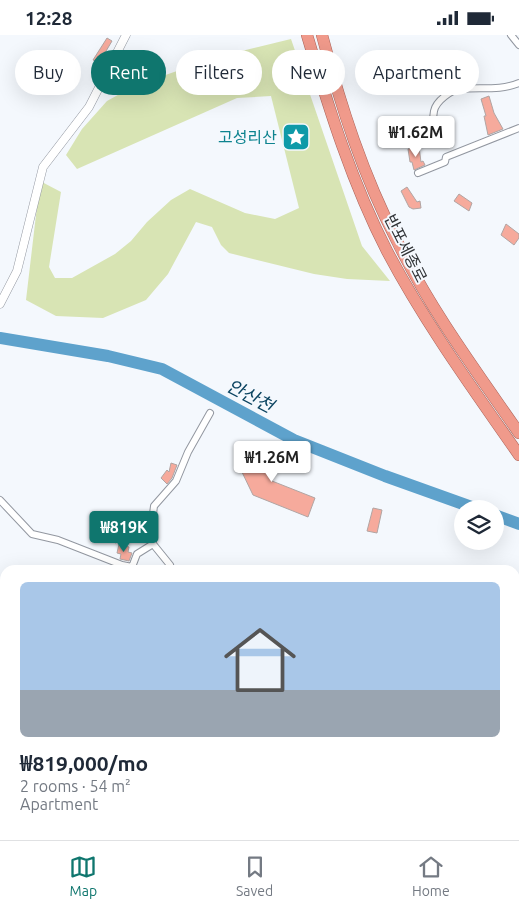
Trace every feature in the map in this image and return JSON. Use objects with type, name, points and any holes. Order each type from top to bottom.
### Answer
[{"type":"highway","name":"반포세종로","points":[[308,35],[328,107],[350,167],[386,249],[432,328],[519,455]]},
{"type":"highway","name":"반포세종로","points":[[322,35],[340,104],[360,161],[396,241],[420,284],[519,433]]},
{"type":"street","points":[[0,304],[17,271],[43,167],[88,107],[126,35]]},
{"type":"street","points":[[511,35],[519,45]]},
{"type":"street","points":[[415,138],[424,140],[430,138],[434,123],[434,111],[438,104],[450,93],[459,89],[504,88],[519,83]]},
{"type":"street","points":[[418,173],[445,162],[446,157],[457,152],[519,128]]},
{"type":"street","points":[[170,565],[153,544],[151,530],[154,506],[176,481],[188,452],[210,413]]},
{"type":"street","points":[[0,500],[32,534],[58,540],[122,565]]},
{"type":"street","points":[[133,565],[137,554],[153,544]]},
{"type":"green space","points":[[291,39],[295,50],[272,50],[272,95],[310,95],[362,246],[390,281],[347,279],[314,274],[229,253],[221,245],[212,227],[196,222],[168,274],[146,300],[103,318],[56,316],[26,300],[40,181],[61,192],[49,267],[55,278],[72,278],[115,254],[131,241],[147,222],[171,200],[190,189],[245,213],[275,219],[299,208],[271,96],[237,98],[77,169],[66,155],[82,129],[107,101],[118,95],[166,95],[166,75],[176,71],[176,95],[262,95],[262,50],[246,50]]},
{"type":"building","points":[[107,38],[112,41],[107,50],[99,50]]},
{"type":"building","points":[[489,96],[494,113],[503,129],[488,135],[484,116],[486,116],[481,99]]},
{"type":"building","points":[[419,147],[421,162],[423,161],[425,165],[414,170],[412,162],[410,162],[408,149]]},
{"type":"building","points":[[407,187],[417,202],[420,201],[421,208],[413,209],[409,207],[401,191]]},
{"type":"building","points":[[459,194],[472,203],[469,211],[454,201]]},
{"type":"building","points":[[506,224],[519,234],[519,238],[514,245],[501,235]]},
{"type":"building","points":[[253,444],[275,457],[272,463],[278,466],[272,481],[315,498],[308,517],[253,495],[241,470]]},
{"type":"building","points":[[171,463],[177,465],[172,478],[167,484],[161,478],[167,470],[169,472]]},
{"type":"building","points":[[373,508],[382,510],[377,533],[367,531]]},
{"type":"building","points":[[113,523],[123,527],[116,543],[106,539],[110,525],[112,526]]},
{"type":"building","points":[[119,544],[129,547],[128,552],[132,553],[129,561],[120,559],[121,554],[117,553]]},
{"type":"waterway","name":"안산천","points":[[0,338],[108,356],[162,369],[294,440],[454,501]]},
{"type":"waterway","name":"안산천","points":[[504,518],[519,524]]},
{"type":"place","name":"고성리산","points":[[296,137]]}]
